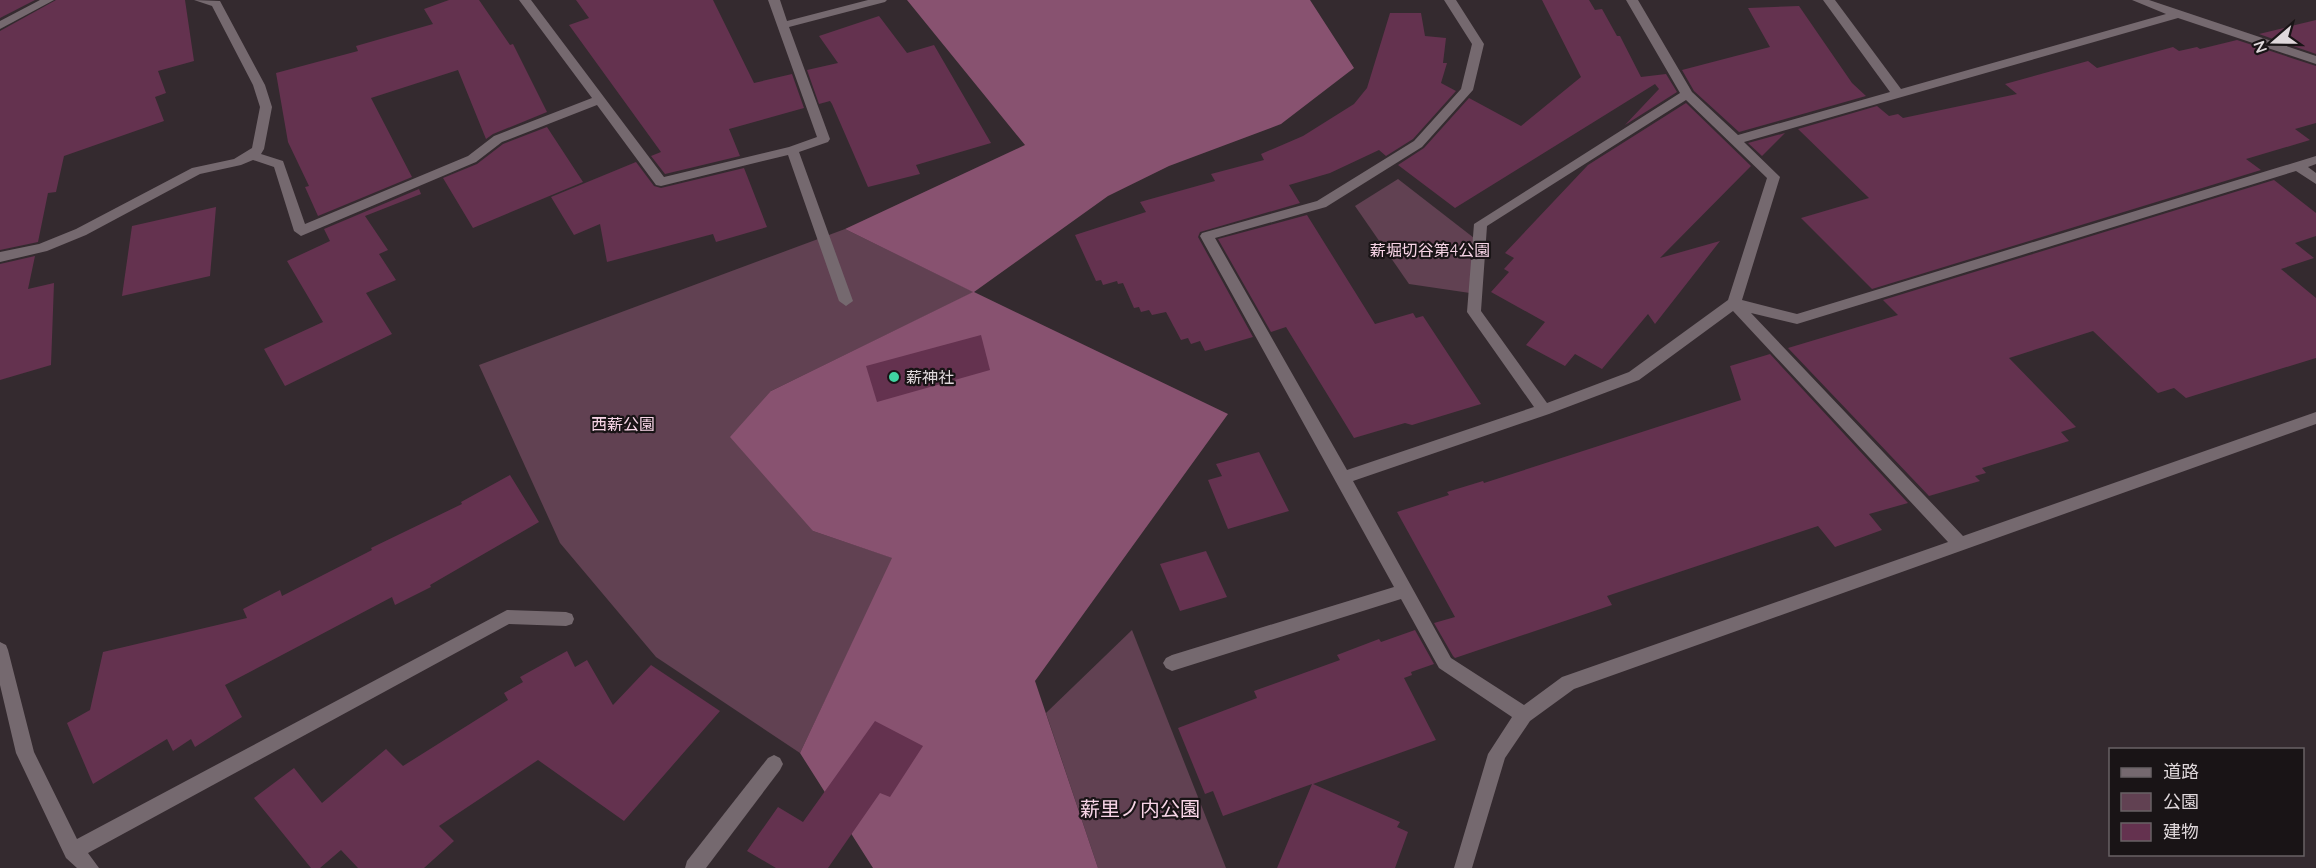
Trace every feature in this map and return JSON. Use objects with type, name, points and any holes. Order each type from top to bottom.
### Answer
[{"type":"street","points":[[0,26],[48,0]]},
{"type":"street","points":[[0,257],[42,248],[72,236],[196,171],[237,162],[252,155],[258,149],[266,106],[259,85],[216,3],[200,0]]},
{"type":"street","points":[[525,0],[661,182],[792,150],[824,139],[774,0]]},
{"type":"street","points":[[784,25],[882,0]]},
{"type":"street","points":[[1450,0],[1478,44],[1467,90],[1418,144],[1321,204],[1207,236],[1445,663],[1524,715]]},
{"type":"street","points":[[1343,478],[1544,410],[1634,376],[1734,303],[1774,177],[1688,94],[1632,0]]},
{"type":"street","points":[[1829,0],[1898,94]]},
{"type":"street","points":[[2138,0],[2316,60]]},
{"type":"street","points":[[1736,140],[2178,14]]},
{"type":"street","points":[[1544,410],[1474,312],[1481,225],[1688,94]]},
{"type":"street","points":[[252,155],[279,164],[301,231],[472,159],[498,139],[599,100]]},
{"type":"street","points":[[792,150],[846,302]]},
{"type":"street","points":[[1734,303],[1797,319],[2316,160]]},
{"type":"street","points":[[2298,166],[2316,180]]},
{"type":"street","points":[[1734,303],[1959,543]]},
{"type":"street","points":[[1463,868],[1497,754],[1524,715],[1568,682],[2316,418]]},
{"type":"street","points":[[1172,663],[1404,591]]},
{"type":"street","points":[[74,851],[507,617],[566,619]]},
{"type":"street","points":[[0,650],[25,753],[74,851],[90,868]]},
{"type":"street","points":[[694,868],[774,764]]},
{"type":"green space","name":"薪堀切谷第4公園","points":[[1398,179],[1474,238],[1470,293],[1409,284],[1355,206]]},
{"type":"green space","name":"西薪公園","points":[[845,229],[974,292],[771,391],[813,531],[893,558],[800,753],[656,657],[560,543],[479,365]]},
{"type":"green space","name":"薪里ノ内公園","points":[[1132,630],[1226,868],[1098,868],[1046,713]]},
{"type":"shaded area","points":[[907,0],[1310,0],[1354,68],[1281,124],[1169,166],[1108,196],[974,292],[1228,414],[1035,681],[1098,868],[873,868],[800,753],[892,558],[813,531],[730,437],[771,391],[973,292],[845,229],[1025,145]]},
{"type":"building","points":[[0,0],[35,0],[0,18]]},
{"type":"building","points":[[56,0],[185,0],[194,61],[158,71],[166,93],[155,97],[164,121],[64,156],[56,192],[48,193],[38,242],[0,250],[0,31]]},
{"type":"building","points":[[449,0],[479,0],[510,45],[513,44],[547,112],[486,139],[458,70],[371,98],[412,177],[318,216],[305,187],[309,186],[288,142],[276,73],[358,51],[356,46],[433,24],[424,9]]},
{"type":"building","points":[[576,0],[713,0],[754,83],[792,74],[804,108],[729,129],[740,156],[665,174],[651,156],[661,152],[569,25],[589,18]]},
{"type":"building","points":[[1542,0],[1589,0],[1595,10],[1602,9],[1617,36],[1620,36],[1641,77],[1666,74],[1677,92],[1625,125],[1659,89],[1655,84],[1455,208],[1398,165],[1424,148],[1469,98],[1521,126],[1581,77]]},
{"type":"building","points":[[1799,6],[1852,83],[1866,96],[1739,132],[1694,91],[1682,70],[1770,47],[1748,8]]},
{"type":"building","points":[[1390,13],[1421,13],[1425,36],[1446,38],[1443,63],[1447,63],[1441,83],[1456,91],[1413,139],[1386,156],[1379,150],[1330,173],[1289,185],[1300,203],[1200,232],[1198,237],[1253,337],[1205,351],[1200,341],[1191,344],[1188,338],[1181,340],[1166,312],[1152,315],[1149,310],[1141,312],[1139,307],[1134,308],[1123,283],[1118,284],[1117,281],[1103,285],[1101,280],[1096,281],[1075,235],[1146,212],[1140,202],[1215,181],[1211,174],[1264,160],[1261,154],[1303,136],[1354,104],[1367,88]]},
{"type":"building","points":[[879,16],[907,53],[934,45],[991,143],[916,165],[920,174],[868,187],[832,104],[830,101],[819,104],[807,70],[838,63],[819,36]]},
{"type":"building","points":[[2316,20],[2316,54],[2259,34]]},
{"type":"building","points":[[2237,40],[2316,66],[2316,123],[2295,129],[2310,140],[2246,159],[2261,170],[1872,289],[1801,218],[1869,198],[1798,129],[1877,106],[1889,116],[1898,114],[1903,118],[2017,94],[2005,84],[2088,61],[2097,68],[2173,47],[2179,51],[2197,47],[2200,49]]},
{"type":"building","points":[[1686,103],[1751,166],[1660,258],[1720,241],[1655,324],[1648,314],[1602,369],[1575,354],[1565,366],[1526,345],[1545,322],[1491,292],[1509,272],[1504,269],[1514,258],[1505,253],[1588,165]]},
{"type":"building","points":[[547,127],[583,182],[473,228],[443,178],[477,164],[503,144]]},
{"type":"building","points":[[1785,133],[1762,156],[1748,143]]},
{"type":"building","points":[[636,162],[654,186],[661,188],[744,168],[767,227],[716,242],[713,234],[607,262],[600,224],[574,235],[551,197]]},
{"type":"building","points":[[2274,180],[2316,213],[2316,236],[2295,243],[2314,258],[2281,269],[2316,298],[2316,358],[2186,398],[2174,388],[2158,393],[2093,331],[2009,358],[2076,427],[2061,432],[2069,441],[1982,468],[1986,473],[1975,476],[1980,481],[1929,496],[1788,348],[1898,315],[1883,300]]},
{"type":"building","points":[[419,189],[421,194],[365,216],[388,250],[379,254],[396,280],[366,293],[392,334],[285,386],[264,349],[323,322],[287,261],[330,241],[324,229]]},
{"type":"building","points":[[216,207],[210,276],[122,296],[132,226]]},
{"type":"building","points":[[1307,215],[1375,324],[1413,313],[1416,318],[1423,316],[1481,404],[1412,425],[1405,423],[1354,438],[1286,327],[1271,332],[1218,239]]},
{"type":"building","points":[[35,256],[28,289],[54,283],[51,365],[0,380],[0,264]]},
{"type":"building","points":[[981,335],[990,370],[877,402],[866,366]]},
{"type":"building","points":[[1770,354],[1908,503],[1869,514],[1882,530],[1835,547],[1818,526],[1607,596],[1612,605],[1455,658],[1453,656],[1434,623],[1455,617],[1397,512],[1449,495],[1447,492],[1483,481],[1484,483],[1741,400],[1730,366]]},
{"type":"building","points":[[1259,452],[1289,511],[1228,529],[1208,480],[1222,476],[1216,464]]},
{"type":"building","points":[[510,475],[539,522],[430,585],[431,587],[395,605],[392,597],[225,685],[242,717],[195,747],[191,739],[173,751],[167,739],[93,784],[67,723],[90,710],[103,652],[247,618],[243,609],[280,590],[282,596],[372,550],[371,548],[462,504],[461,502]]},
{"type":"building","points":[[1206,551],[1227,597],[1180,611],[1160,564]]},
{"type":"building","points":[[1415,630],[1434,664],[1411,672],[1412,675],[1404,678],[1436,740],[1313,784],[1400,822],[1397,827],[1408,832],[1395,868],[1277,868],[1312,784],[1223,816],[1213,791],[1205,794],[1178,728],[1257,698],[1254,691],[1340,660],[1337,655],[1379,639],[1381,642]]},
{"type":"building","points":[[567,651],[575,667],[587,660],[613,705],[651,665],[720,711],[624,821],[538,760],[439,826],[454,841],[424,868],[358,868],[341,850],[320,868],[311,868],[254,798],[294,768],[322,803],[386,749],[403,766],[508,700],[504,693],[523,682],[520,677]]},
{"type":"building","points":[[875,721],[923,746],[890,797],[880,793],[828,868],[776,868],[747,851],[778,807],[803,822]]},
{"type":"place","name":"薪神社","points":[[894,377]]}]
